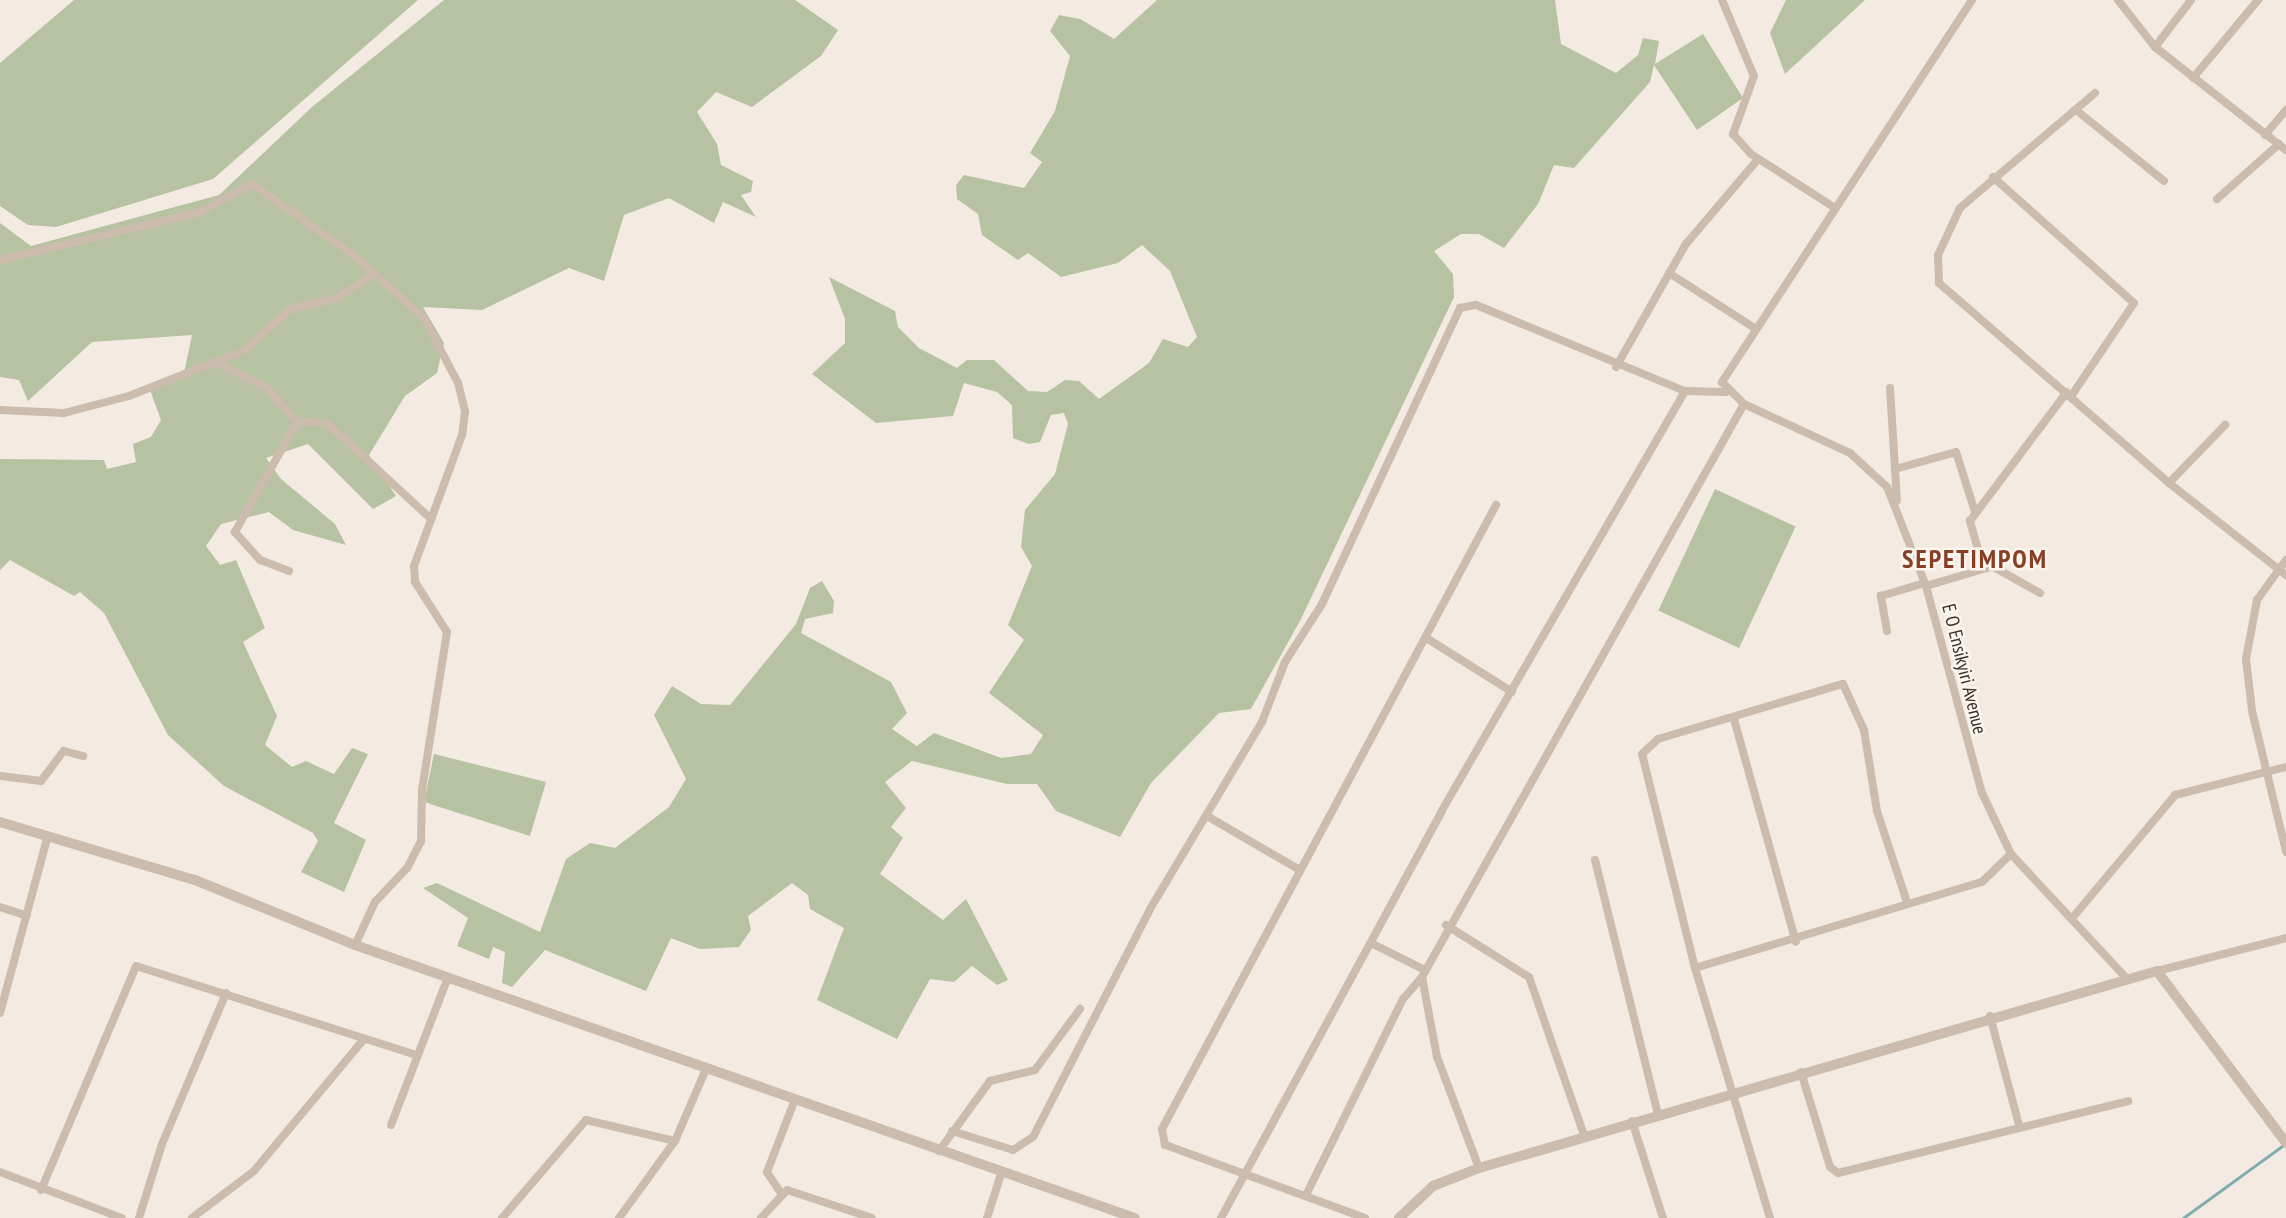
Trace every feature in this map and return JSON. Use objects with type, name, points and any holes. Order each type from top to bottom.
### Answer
[{"type":"street","points":[[1721,0],[1754,76],[1733,134],[1758,159],[1832,206]]},
{"type":"street","points":[[953,1131],[1013,1150],[1032,1137],[1150,909],[1207,816],[1322,604],[1460,308],[1476,305],[1616,367],[1685,391],[1726,392],[1723,373],[1972,0]]},
{"type":"street","points":[[2118,0],[2155,47],[2282,147],[2217,200]]},
{"type":"street","points":[[2155,47],[2191,0]]},
{"type":"street","points":[[2193,78],[2258,0]]},
{"type":"street","points":[[2095,93],[1993,177],[1946,232],[1939,283],[2070,394],[2169,483],[2282,572]]},
{"type":"street","points":[[2076,110],[2164,181]]},
{"type":"street","points":[[2265,135],[2286,110]]},
{"type":"street","points":[[1616,367],[1669,273],[1758,159]]},
{"type":"street","points":[[1993,177],[2134,303],[2070,394],[1975,512],[1969,525],[1973,549],[1990,567],[2040,593]]},
{"type":"street","points":[[0,260],[198,213],[253,184],[375,273],[424,318],[458,383],[465,412],[415,560],[415,582],[447,632],[422,790],[421,841],[407,868],[374,902],[355,945]]},
{"type":"street","points":[[0,410],[84,410],[216,362],[256,343],[290,309],[338,298],[375,273]]},
{"type":"street","points":[[1669,273],[1754,327]]},
{"type":"street","points":[[216,362],[267,388],[297,422],[327,423],[431,519]]},
{"type":"street","points":[[1890,388],[1897,503]]},
{"type":"street","points":[[1221,1218],[1371,943],[1685,391]]},
{"type":"street","name":"E O Ensikyiri Avenue","points":[[1726,392],[1744,404],[1850,453],[1897,503],[1926,584],[1970,757],[2011,854],[2074,916],[2127,979]]},
{"type":"street","points":[[1306,1195],[1403,999],[1424,974],[1446,925],[1744,404]]},
{"type":"street","points":[[289,571],[260,560],[235,532],[297,422]]},
{"type":"street","points":[[2169,483],[2225,425]]},
{"type":"street","points":[[1895,469],[1956,452],[1975,512]]},
{"type":"street","points":[[1364,1218],[1165,1145],[1162,1129],[1298,869],[1428,639],[1496,505]]},
{"type":"street","points":[[2286,560],[2282,572],[2257,600],[2247,639],[2252,711],[2286,852]]},
{"type":"street","points":[[1887,631],[1883,592],[1990,567]]},
{"type":"street","points":[[1428,639],[1512,692]]},
{"type":"street","points":[[1770,1218],[1695,968],[1642,754],[1658,739],[1734,719],[1843,684],[1864,730],[1877,811],[1907,902]]},
{"type":"street","points":[[1734,719],[1796,942]]},
{"type":"street","points":[[0,776],[41,781],[64,751],[83,756]]},
{"type":"street","points":[[2074,916],[2169,800],[2286,767]]},
{"type":"street","points":[[1207,816],[1298,869]]},
{"type":"street","points":[[0,821],[195,880],[355,945],[794,1102],[1135,1218]]},
{"type":"street","points":[[0,1013],[48,835]]},
{"type":"street","points":[[1695,968],[1796,942],[1907,902],[1982,882],[2011,854]]},
{"type":"street","points":[[1595,860],[1658,1114]]},
{"type":"street","points":[[0,907],[27,916]]},
{"type":"street","points":[[1446,925],[1526,971],[1584,1135]]},
{"type":"street","points":[[1399,1218],[1418,1195],[1479,1168],[1990,1016],[2286,938]]},
{"type":"street","points":[[1371,943],[1424,974]]},
{"type":"street","points":[[41,1190],[131,970],[142,966],[417,1055]]},
{"type":"street","points":[[2157,971],[2283,1139]]},
{"type":"street","points":[[1424,974],[1437,1057],[1479,1168]]},
{"type":"street","points":[[391,1125],[448,978]]},
{"type":"street","points":[[139,1218],[162,1144],[226,993]]},
{"type":"street","points":[[939,1151],[990,1082],[1045,1060],[1080,1009]]},
{"type":"street","points":[[1990,1016],[2019,1125]]},
{"type":"street","points":[[192,1218],[254,1171],[364,1040]]},
{"type":"street","points":[[619,1218],[675,1141],[706,1069]]},
{"type":"street","points":[[1801,1072],[1830,1167],[1838,1173],[2019,1125],[2042,1126],[2128,1101]]},
{"type":"street","points":[[781,1193],[767,1172],[794,1102]]},
{"type":"street","points":[[502,1218],[586,1120],[675,1141]]},
{"type":"street","points":[[1632,1121],[1663,1218]]},
{"type":"street","points":[[987,1218],[1002,1171]]},
{"type":"street","points":[[0,1172],[41,1190],[122,1218]]},
{"type":"street","points":[[761,1218],[781,1193],[794,1191],[872,1218]]},
{"type":"green space","points":[[74,0],[418,0],[213,179],[56,227],[28,225],[0,206],[0,63]]},
{"type":"green space","points":[[444,0],[795,0],[838,30],[821,56],[752,107],[716,92],[697,112],[717,144],[721,165],[753,181],[751,192],[741,195],[756,217],[723,202],[714,223],[669,198],[624,215],[604,281],[569,268],[482,310],[423,307],[444,343],[437,373],[405,396],[369,455],[396,496],[373,509],[308,444],[266,458],[281,479],[335,524],[346,545],[293,530],[269,512],[221,524],[206,546],[220,565],[236,560],[265,628],[243,642],[277,716],[265,745],[292,767],[306,761],[334,774],[352,748],[368,754],[334,823],[366,840],[344,892],[301,872],[318,841],[313,833],[224,786],[168,735],[104,613],[80,592],[74,596],[10,560],[0,570],[0,459],[104,460],[107,469],[136,462],[133,444],[151,437],[161,420],[150,390],[183,378],[192,335],[92,342],[28,401],[19,380],[0,377],[0,223],[31,246],[219,195],[312,107]]},
{"type":"green space","points":[[1157,0],[1555,0],[1561,44],[1616,73],[1638,55],[1643,38],[1659,41],[1655,64],[1703,34],[1743,98],[1697,130],[1654,65],[1650,82],[1574,168],[1554,165],[1538,204],[1504,248],[1479,234],[1461,234],[1434,251],[1453,274],[1454,297],[1301,619],[1251,709],[1219,713],[1151,783],[1120,837],[1056,811],[1037,784],[1007,784],[912,761],[885,782],[906,808],[891,827],[903,838],[880,874],[943,920],[966,899],[1008,980],[997,985],[972,966],[954,982],[930,979],[897,1039],[817,1000],[844,928],[810,909],[808,895],[792,883],[748,916],[751,930],[739,947],[700,949],[671,938],[646,991],[545,950],[512,987],[502,983],[505,952],[493,947],[489,959],[457,946],[468,918],[423,888],[437,883],[540,932],[566,859],[590,843],[615,848],[669,807],[686,779],[654,715],[672,686],[701,704],[730,705],[796,624],[810,588],[822,581],[834,601],[833,613],[805,619],[801,633],[891,682],[907,713],[892,729],[917,746],[934,733],[1001,758],[1031,754],[1043,735],[989,693],[1024,640],[1008,625],[1032,566],[1021,547],[1025,510],[1055,474],[1068,424],[1064,413],[1051,415],[1040,442],[1029,444],[1013,438],[1012,405],[997,392],[964,383],[953,416],[876,423],[812,374],[845,343],[845,319],[829,277],[895,311],[898,327],[919,348],[957,368],[967,360],[994,360],[1028,391],[1047,392],[1065,380],[1079,381],[1099,399],[1149,363],[1163,339],[1188,347],[1197,337],[1170,271],[1142,245],[1118,263],[1061,277],[1028,253],[1018,260],[982,235],[978,214],[957,199],[956,185],[964,175],[1024,188],[1042,162],[1030,153],[1055,111],[1070,56],[1050,31],[1059,15],[1080,19],[1114,39]]},
{"type":"green space","points":[[1786,0],[1865,0],[1785,74],[1770,33]]},
{"type":"green space","points":[[1715,489],[1796,527],[1739,648],[1658,610]]},
{"type":"green space","points":[[434,754],[546,782],[530,836],[424,802]]},
{"type":"waterway","points":[[2183,1218],[2285,1144]]},
{"type":"district","name":"SEPETIMPOM","points":[[1975,559]]}]
